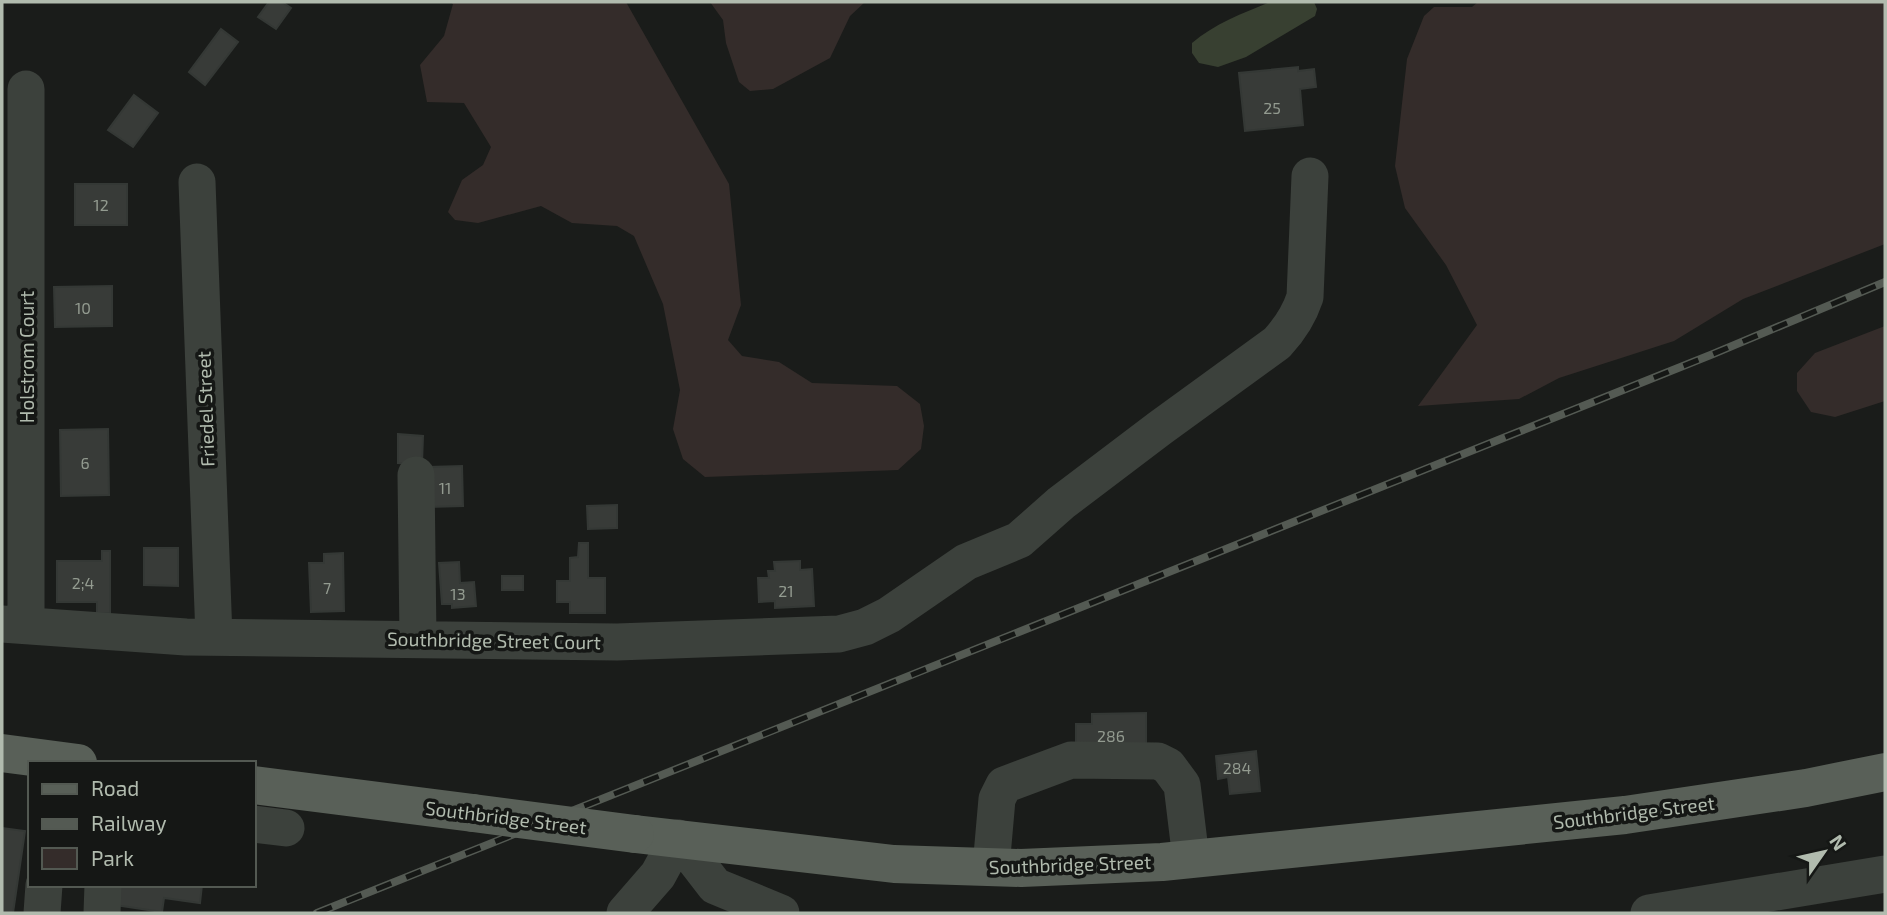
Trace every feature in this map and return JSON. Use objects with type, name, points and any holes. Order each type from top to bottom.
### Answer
[{"type":"main road","points":[[2,753],[58,761]]},
{"type":"main road","name":"Southbridge Street","points":[[256,785],[894,864],[1021,868],[1191,859],[1625,815],[1807,788],[1885,772]]},
{"type":"street","name":"Holstrom Court","points":[[14,625],[26,89]]},
{"type":"street","name":"Southbridge Street Court","points":[[14,625],[186,637],[617,642],[839,634],[865,627],[889,615],[966,562],[1018,540],[1061,503],[1277,343],[1290,329],[1305,297],[1310,176]]},
{"type":"street","name":"Friedel Street","points":[[197,182],[214,637]]},
{"type":"street","points":[[416,475],[418,639]]},
{"type":"street","points":[[991,867],[997,800],[1004,785],[1071,760],[1158,761],[1168,766],[1182,785],[1191,859]]},
{"type":"street","points":[[625,913],[658,874],[678,838],[715,886],[781,913]]},
{"type":"street","points":[[1648,913],[1885,874]]},
{"type":"street","points":[[42,913],[44,887]]},
{"type":"street","points":[[102,913],[103,887]]},
{"type":"green space","points":[[450,2],[626,2],[729,184],[741,305],[728,340],[742,356],[779,362],[812,383],[897,386],[920,404],[924,426],[921,449],[898,470],[705,477],[683,459],[673,429],[680,390],[663,304],[634,236],[617,226],[572,223],[541,206],[478,223],[455,220],[448,212],[462,180],[483,165],[491,147],[464,103],[427,102],[420,65],[444,36],[453,4]]},
{"type":"green space","points":[[710,2],[865,2],[850,16],[830,58],[773,89],[750,91],[739,82],[726,43],[723,20]]},
{"type":"green space","points":[[1478,2],[1885,2],[1885,244],[1743,299],[1674,341],[1559,378],[1519,399],[1418,406],[1477,325],[1446,265],[1405,208],[1395,166],[1407,59],[1424,16],[1434,7],[1472,7]]},
{"type":"green space","points":[[1885,326],[1885,401],[1835,417],[1811,412],[1797,391],[1797,373],[1815,353]]},
{"type":"shaded area","points":[[1270,2],[1314,2],[1317,9],[1315,16],[1246,57],[1218,67],[1199,63],[1192,53],[1192,43],[1219,25]]},
{"type":"building","points":[[269,2],[282,2],[291,8],[276,29],[258,17]]},
{"type":"building","points":[[221,29],[238,42],[205,85],[189,72]]},
{"type":"building","points":[[1298,67],[1298,71],[1314,69],[1316,87],[1300,89],[1303,125],[1245,131],[1239,73]]},
{"type":"building","points":[[134,95],[158,113],[133,147],[108,130]]},
{"type":"building","points":[[75,184],[127,184],[127,225],[75,225]]},
{"type":"building","points":[[112,286],[112,326],[55,327],[54,287]]},
{"type":"building","points":[[108,429],[109,495],[61,496],[60,430]]},
{"type":"building","points":[[398,434],[423,436],[422,464],[398,463]]},
{"type":"building","points":[[462,466],[463,506],[428,507],[428,467]]},
{"type":"building","points":[[617,505],[617,528],[588,529],[587,506]]},
{"type":"building","points":[[579,543],[588,543],[588,578],[605,578],[605,613],[570,613],[570,602],[557,602],[557,581],[570,581],[570,558],[578,557]]},
{"type":"building","points":[[144,548],[178,548],[178,586],[144,585]]},
{"type":"building","points":[[102,551],[110,551],[110,613],[97,613],[97,602],[57,602],[57,561],[102,561]]},
{"type":"building","points":[[343,553],[344,611],[311,612],[309,563],[324,563],[324,554]]},
{"type":"building","points":[[800,561],[800,570],[812,569],[814,606],[775,608],[775,601],[759,602],[758,578],[769,578],[768,571],[775,571],[774,562]]},
{"type":"building","points":[[459,562],[460,583],[474,582],[476,606],[452,608],[452,604],[442,604],[439,563]]},
{"type":"building","points":[[502,576],[523,576],[523,590],[502,590]]},
{"type":"building","points":[[1146,713],[1146,750],[1076,747],[1076,724],[1092,724],[1092,714]]},
{"type":"building","points":[[1256,751],[1260,791],[1230,794],[1228,777],[1218,779],[1216,756]]},
{"type":"building","points":[[2,828],[25,831],[13,913],[2,913]]},
{"type":"building","points":[[110,887],[202,887],[200,903],[164,898],[162,912],[108,904]]},
{"type":"railway","points":[[317,913],[1713,354],[1885,282]]}]
